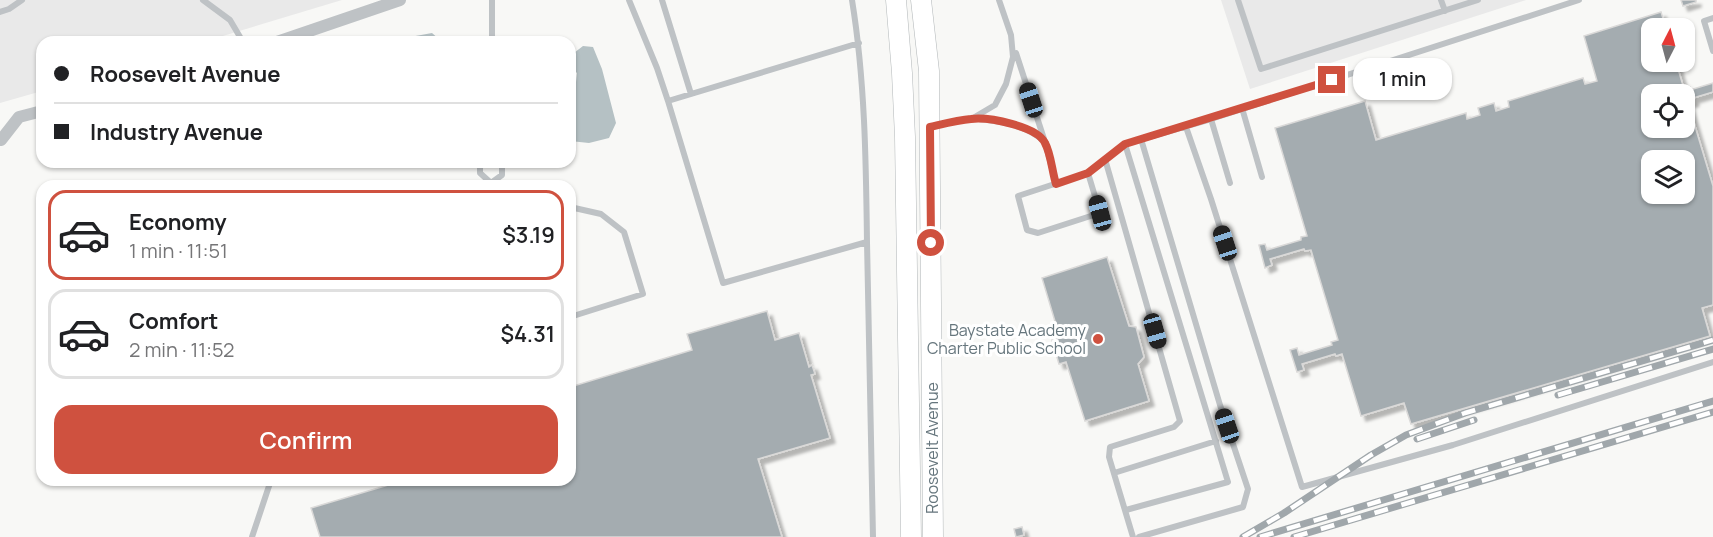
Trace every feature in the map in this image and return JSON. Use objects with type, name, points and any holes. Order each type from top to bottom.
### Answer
[{"type":"main road","name":"Roosevelt Avenue","points":[[896,0],[905,137],[911,537]]},
{"type":"main road","name":"Roosevelt Avenue","points":[[921,0],[929,71],[933,537]]},
{"type":"street","points":[[295,36],[400,0]]},
{"type":"street","points":[[0,141],[19,117],[36,113]]},
{"type":"lane","points":[[0,12],[9,9],[21,0]]},
{"type":"lane","points":[[203,0],[230,20],[239,36]]},
{"type":"lane","points":[[492,0],[492,36]]},
{"type":"lane","points":[[629,0],[668,100],[723,283],[867,242]]},
{"type":"lane","points":[[662,0],[691,94]]},
{"type":"lane","points":[[852,0],[859,43],[865,132],[873,537]]},
{"type":"lane","points":[[999,0],[1045,141],[1056,184]]},
{"type":"lane","points":[[1238,0],[1261,69],[1479,0]]},
{"type":"lane","points":[[1441,0],[1445,11]]},
{"type":"lane","points":[[1088,173],[1100,213],[1038,232],[1027,230],[1018,196],[1088,173],[1125,144],[1211,119],[1579,0]]},
{"type":"lane","points":[[1713,18],[1704,21],[1713,51]]},
{"type":"lane","points":[[930,127],[973,118],[995,105],[1006,84],[1013,57],[1012,41]]},
{"type":"lane","points":[[668,100],[859,43]]},
{"type":"lane","points":[[1242,108],[1262,177]]},
{"type":"lane","points":[[973,118],[1010,123],[1045,141]]},
{"type":"lane","points":[[1211,119],[1230,183]]},
{"type":"lane","points":[[1186,126],[1302,487],[1453,446],[1713,362]]},
{"type":"lane","points":[[0,128],[0,141]]},
{"type":"lane","points":[[1139,537],[1243,507],[1248,489],[1220,405],[1141,140]]},
{"type":"lane","points":[[1125,144],[1228,482],[1126,510]]},
{"type":"lane","points":[[1105,159],[1180,421],[1174,427],[1110,447],[1109,457],[1133,537]]},
{"type":"lane","points":[[576,208],[601,214],[624,232],[643,294],[576,315]]},
{"type":"lane","points":[[1114,473],[1216,441]]},
{"type":"lane","points":[[252,537],[269,486]]},
{"type":"shaded area","points":[[0,0],[342,0],[223,36],[36,36],[36,93],[0,103]]},
{"type":"shaded area","points":[[1221,0],[1526,0],[1250,89]]},
{"type":"shaded area","points":[[432,33],[435,36],[416,36]]},
{"type":"shaded area","points":[[583,46],[593,47],[602,69],[616,123],[609,138],[589,143],[576,142],[576,51]]},
{"type":"building","points":[[1681,0],[1696,0],[1696,2],[1683,6]]},
{"type":"building","points":[[1661,12],[1663,18],[1642,18]]},
{"type":"building","points":[[1641,18],[1641,72],[1679,72],[1683,84],[1641,84],[1641,138],[1695,138],[1695,126],[1713,186],[1713,305],[1702,308],[1710,336],[1411,424],[1404,403],[1361,416],[1342,354],[1302,364],[1304,370],[1297,372],[1290,350],[1297,348],[1299,355],[1332,345],[1331,342],[1338,340],[1311,250],[1305,251],[1304,249],[1270,259],[1272,265],[1265,268],[1259,245],[1265,244],[1267,250],[1307,236],[1275,128],[1365,101],[1376,140],[1466,113],[1467,119],[1480,115],[1478,108],[1494,103],[1496,111],[1509,107],[1508,101],[1583,78],[1585,84],[1597,81],[1584,36]]},
{"type":"building","points":[[1713,83],[1713,92],[1695,97],[1695,88]]},
{"type":"building","name":"Baystate Academy Charter Public School","points":[[1107,257],[1129,326],[1136,327],[1144,357],[1138,364],[1149,401],[1085,421],[1066,362],[1059,364],[1052,340],[1060,338],[1042,278]]},
{"type":"building","points":[[767,311],[775,340],[799,333],[809,367],[812,365],[815,374],[811,375],[830,438],[758,459],[782,537],[320,537],[311,508],[385,486],[576,486],[576,385],[692,350],[687,334]]},
{"type":"building","points":[[1022,527],[1024,535],[1016,537],[1014,529]]},
{"type":"railway","points":[[1243,537],[1406,435],[1465,413],[1713,340]]},
{"type":"railway","points":[[1558,395],[1713,349]]},
{"type":"railway","points":[[1260,537],[1713,401]]},
{"type":"railway","points":[[1294,537],[1713,412]]},
{"type":"railway","points":[[1417,439],[1474,420]]},
{"type":"place","name":"Baystate Academy Charter Public School","points":[[1098,339]]},
{"type":"route","points":[[931,243],[930,127],[973,118],[1010,123],[1021,127],[1045,141],[1056,184],[1088,173],[1125,144],[1332,80]]}]
